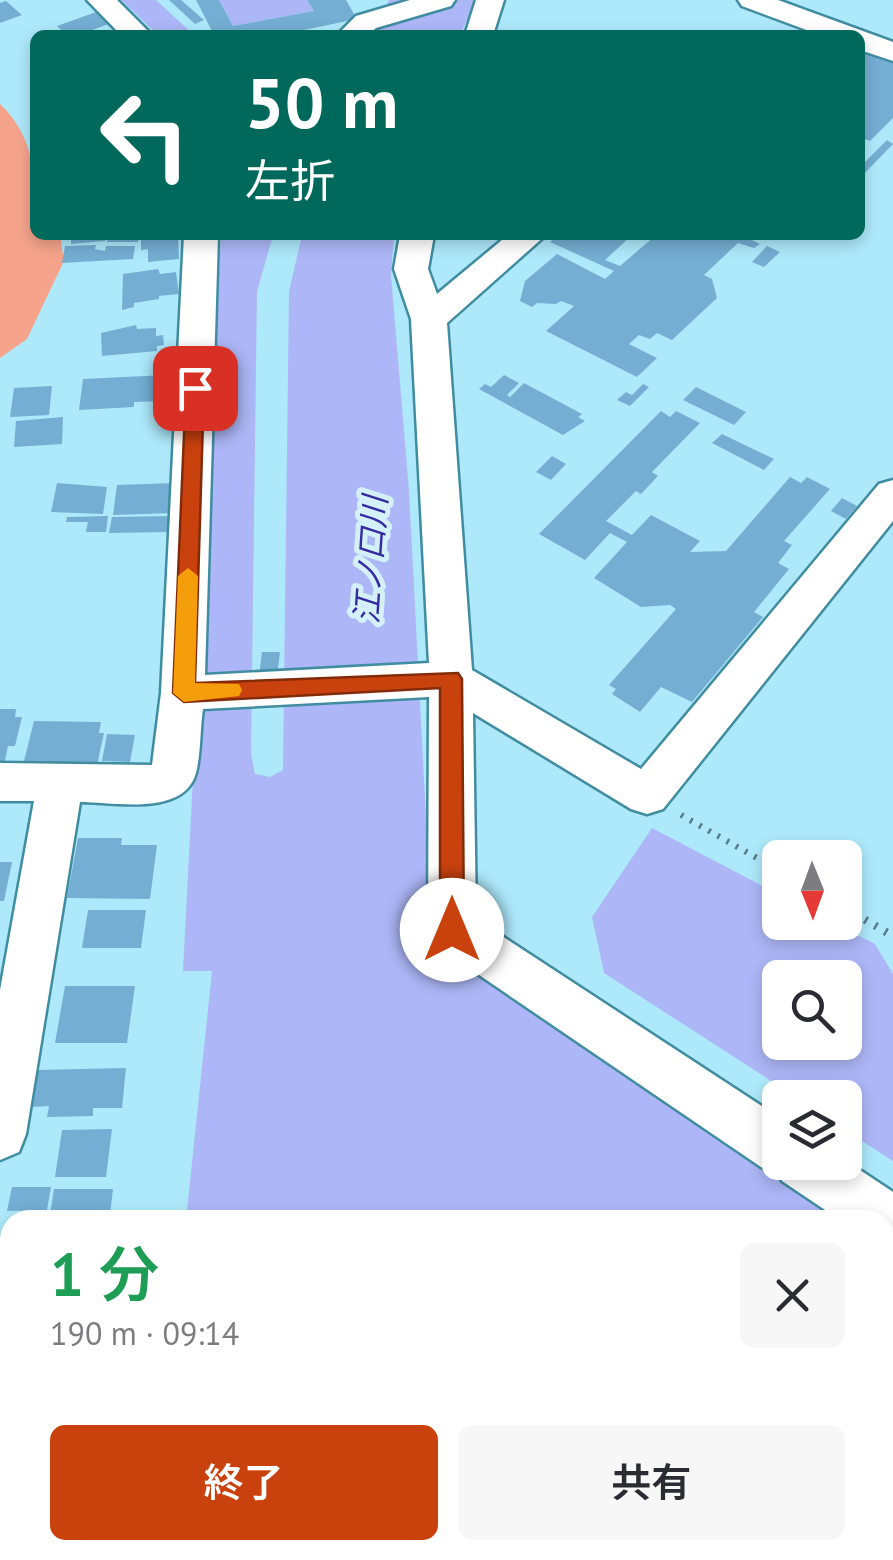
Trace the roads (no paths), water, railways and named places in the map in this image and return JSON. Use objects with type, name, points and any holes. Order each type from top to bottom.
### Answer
[{"type":"street","points":[[101,0],[133,30]]},
{"type":"street","points":[[364,19],[441,0]]},
{"type":"street","points":[[481,30],[490,0]]},
{"type":"street","points":[[752,0],[795,7],[838,30]]},
{"type":"street","points":[[770,30],[795,7]]},
{"type":"street","points":[[865,42],[893,52]]},
{"type":"street","points":[[0,782],[158,784],[173,776],[184,693],[200,240]]},
{"type":"street","points":[[416,240],[411,269],[429,320],[451,679],[452,930],[762,1137]]},
{"type":"street","points":[[429,320],[523,240]]},
{"type":"street","points":[[184,693],[451,679],[647,795],[893,494]]},
{"type":"street","points":[[0,1134],[60,784]]},
{"type":"street","points":[[828,1180],[872,1210]]},
{"type":"water","points":[[121,0],[156,0],[189,30],[153,30]]},
{"type":"water","points":[[219,0],[307,0],[314,11],[233,26]]},
{"type":"water","points":[[389,0],[476,0],[462,30],[376,30]]},
{"type":"water","name":"江ノ口川","points":[[221,240],[272,240],[257,292],[251,753],[255,774],[270,777],[283,770],[289,291],[301,240],[394,240],[391,275],[409,491],[431,913],[762,1147],[762,1180],[808,1180],[851,1210],[187,1210],[212,971],[183,971]]},
{"type":"water","points":[[652,828],[762,886],[762,940],[862,938],[875,944],[893,974],[893,1161],[862,1141],[862,1080],[770,1080],[604,973],[592,917]]}]
